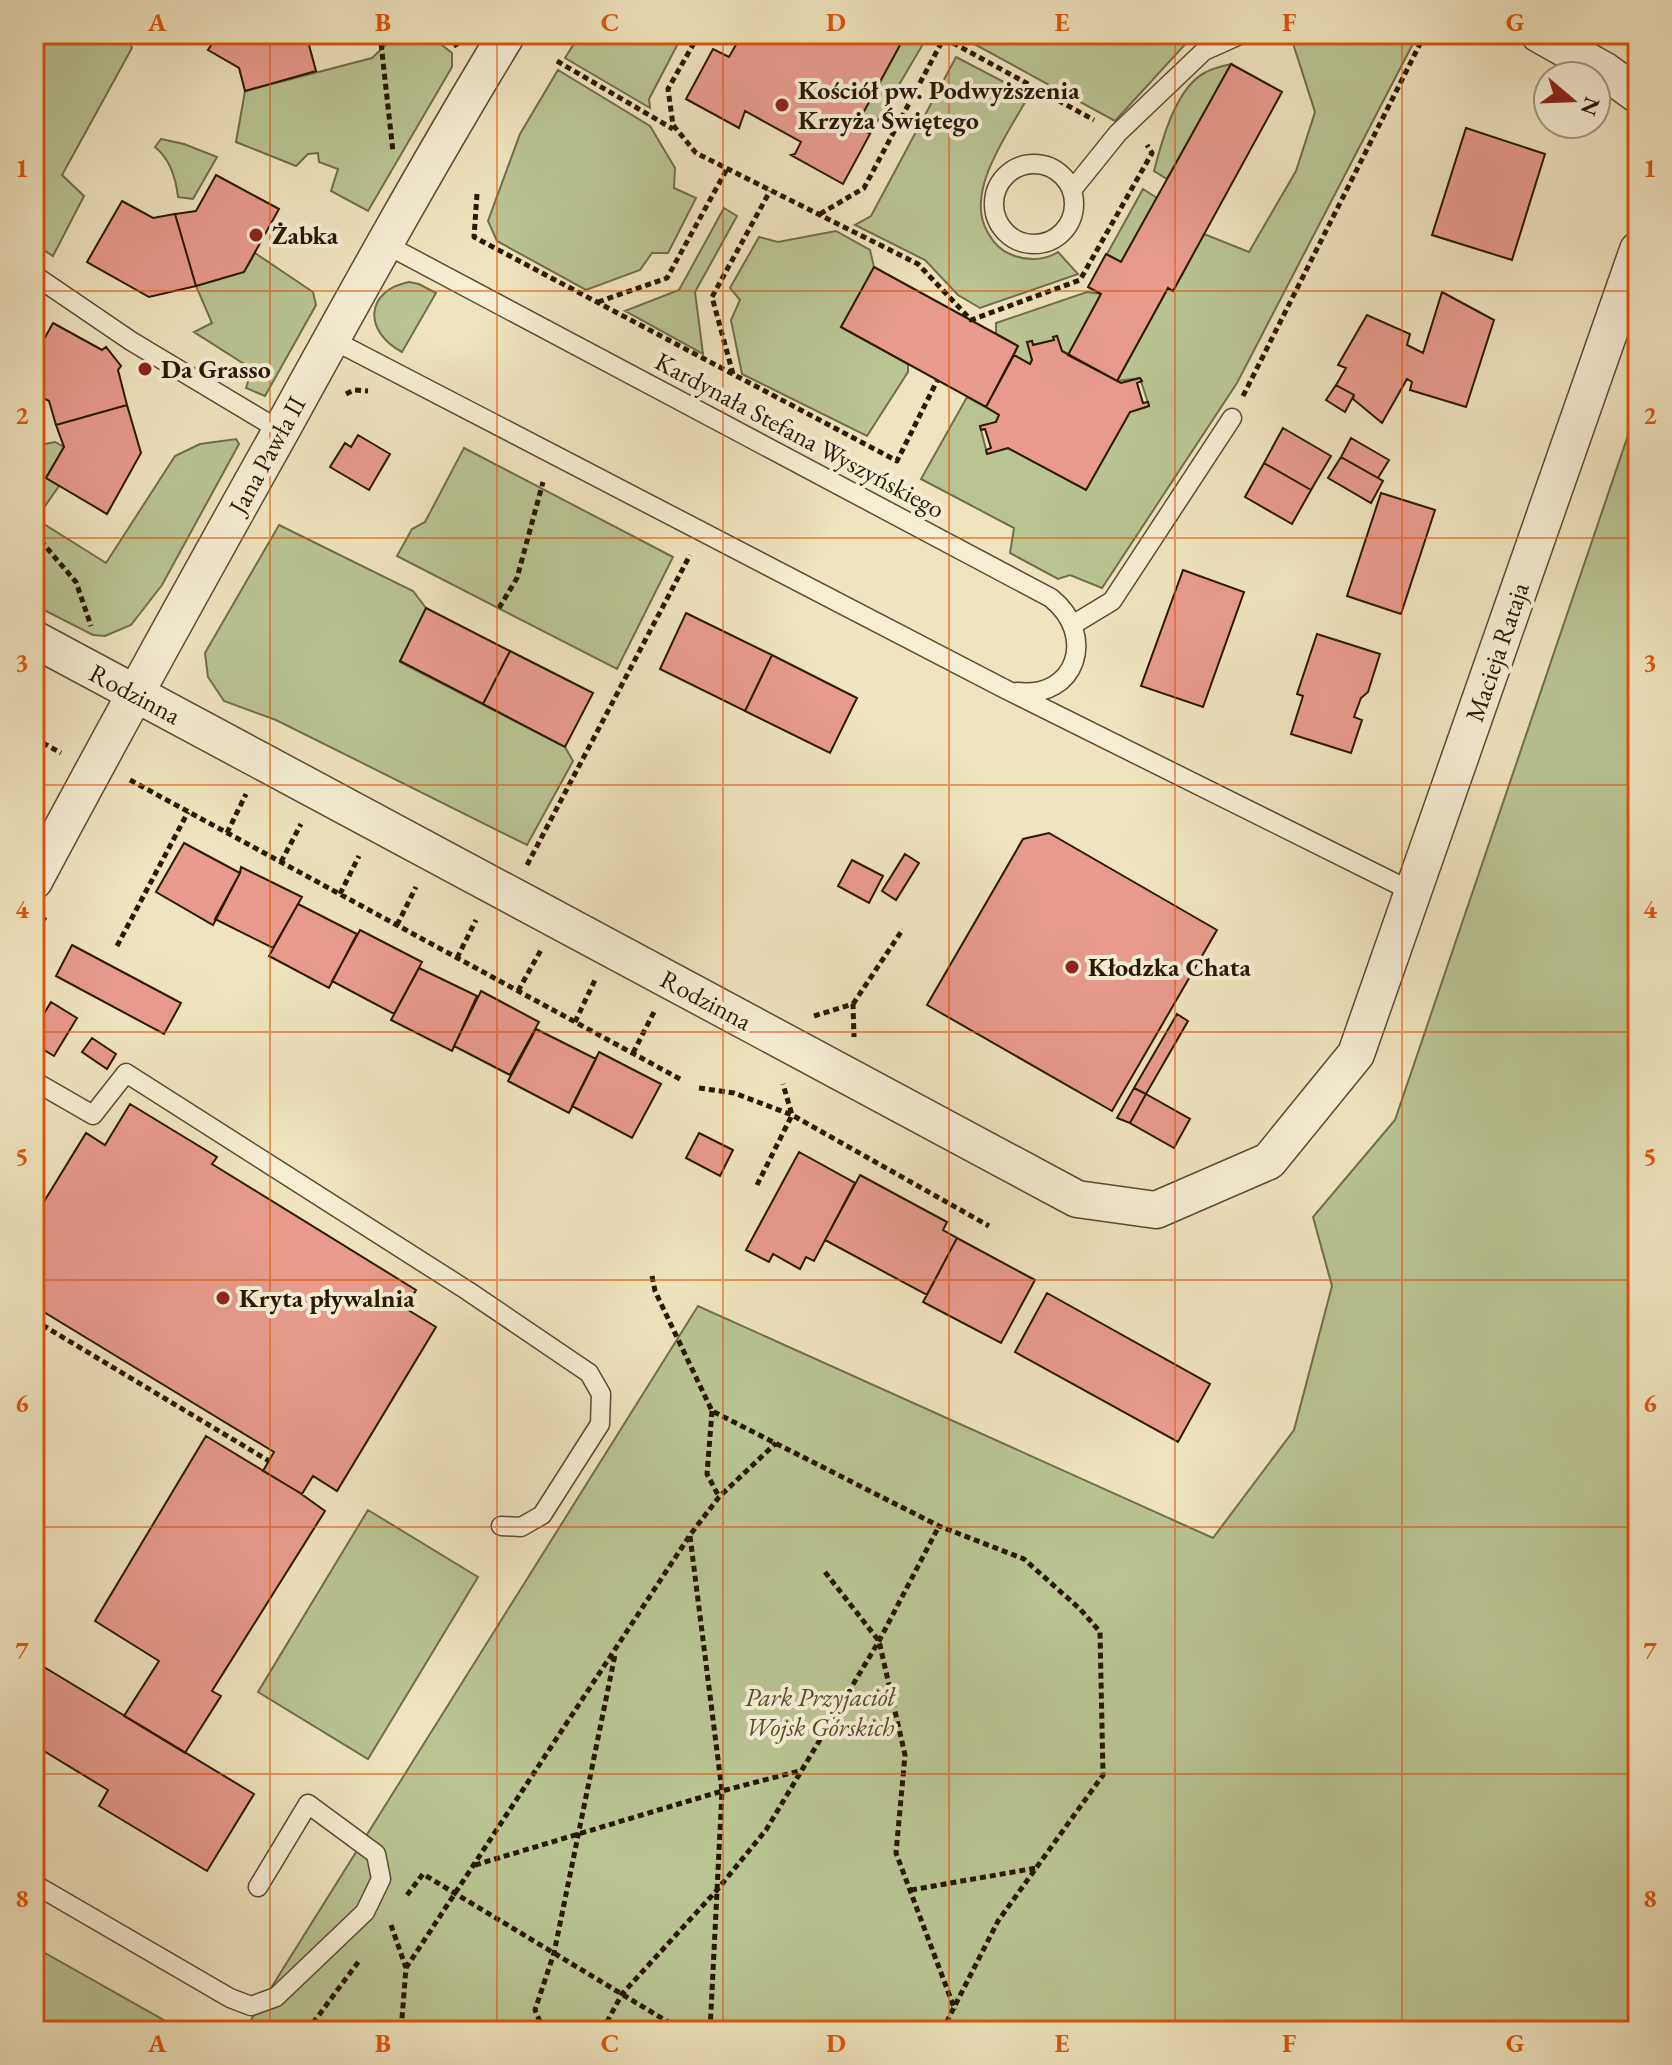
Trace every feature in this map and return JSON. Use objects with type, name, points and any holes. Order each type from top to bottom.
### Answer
[{"type":"street","name":"Jana Pawła II","points":[[34,881],[134,693],[331,339],[507,34]]},
{"type":"street","points":[[1539,34],[1605,71],[1638,95]]},
{"type":"street","name":"Macieja Rataja","points":[[1356,1054],[1638,250]]},
{"type":"street","name":"Rodzinna","points":[[34,639],[1077,1199],[1156,1210],[1269,1161],[1356,1054]]},
{"type":"lane","points":[[1072,190],[1124,127],[1204,51],[1242,34]]},
{"type":"lane","points":[[1036,163],[1051,167],[1064,176],[1072,190],[1075,206],[1071,221],[1062,234],[1048,242],[1032,245],[1017,241],[1004,231],[996,218],[993,202],[997,187],[1007,174],[1020,166],[1036,163]]},
{"type":"lane","name":"Kardynała Stefana Wyszyńskiego","points":[[385,244],[1051,598],[1065,609],[1074,624]]},
{"type":"lane","points":[[34,275],[131,341],[281,431]]},
{"type":"lane","points":[[331,339],[1003,688],[1413,892]]},
{"type":"lane","points":[[1003,688],[1019,693],[1037,693],[1053,686],[1066,674],[1075,659],[1078,641],[1074,624],[1112,601],[1232,418]]},
{"type":"lane","points":[[34,1081],[93,1115],[126,1073],[468,1291],[589,1373],[601,1394],[600,1424],[542,1515],[521,1527],[501,1526]]},
{"type":"lane","points":[[34,1884],[230,1998],[251,2006],[276,1997],[365,1912],[381,1879],[376,1854],[308,1804],[258,1887]]},
{"type":"path","points":[[380,34],[394,159]]},
{"type":"path","points":[[699,34],[668,89],[673,125],[696,153],[770,191],[918,264],[971,320],[1080,280],[1152,153],[1124,127],[945,36],[864,188],[819,215]]},
{"type":"path","points":[[1232,418],[1425,34]]},
{"type":"path","points":[[557,61],[678,132]]},
{"type":"path","points":[[598,302],[667,278],[727,169]]},
{"type":"path","points":[[733,374],[712,297],[770,191]]},
{"type":"path","points":[[477,194],[474,237],[897,461],[937,381]]},
{"type":"path","points":[[499,608],[517,578],[545,478]]},
{"type":"path","points":[[34,533],[76,582],[93,635]]},
{"type":"path","points":[[541,838],[691,554]]},
{"type":"path","points":[[120,775],[680,1079]]},
{"type":"path","points":[[117,946],[188,812]]},
{"type":"path","points":[[854,1043],[853,1004],[903,929]]},
{"type":"path","points":[[803,1020],[853,1004]]},
{"type":"path","points":[[757,1185],[792,1115],[779,1071]]},
{"type":"path","points":[[699,1088],[734,1093],[792,1115],[989,1226]]},
{"type":"path","points":[[652,1276],[655,1291],[712,1411],[707,1474],[719,1497]]},
{"type":"path","points":[[34,1320],[269,1461]]},
{"type":"path","points":[[712,1411],[939,1526],[1024,1559],[1080,1609],[1100,1632],[1103,1775],[998,1921],[942,2031]]},
{"type":"path","points":[[406,1968],[690,1535],[719,1497],[776,1443]]},
{"type":"path","points":[[602,2031],[622,1994],[717,1890],[766,1830],[879,1641],[939,1526]]},
{"type":"path","points":[[690,1535],[722,1791],[710,2031]]},
{"type":"path","points":[[825,1572],[879,1641],[905,1755],[896,1853],[955,2010]]},
{"type":"path","points":[[544,2031],[535,2010],[554,1953],[616,1649]]},
{"type":"path","points":[[475,1865],[722,1791],[800,1771]]},
{"type":"path","points":[[911,1890],[1036,1868]]},
{"type":"path","points":[[406,1897],[423,1874],[683,2031]]},
{"type":"path","points":[[380,1933],[389,1921],[406,1968],[401,2031]]},
{"type":"path","points":[[307,2031],[361,1957]]},
{"type":"green space","points":[[34,34],[127,34],[132,48],[62,175],[84,196],[53,256],[34,244]]},
{"type":"green space","points":[[428,34],[452,53],[452,67],[368,211],[331,191],[338,169],[319,162],[318,153],[308,154],[296,166],[236,142],[245,91],[372,58],[391,40]]},
{"type":"green space","points":[[580,34],[683,34],[649,99],[650,108],[565,58]]},
{"type":"green space","points":[[906,34],[926,39],[870,134],[856,126]]},
{"type":"green space","points":[[968,34],[1203,34],[1189,40],[1115,121],[965,39]]},
{"type":"green space","points":[[1290,34],[1418,34],[1237,383],[1102,588],[1070,575],[1058,579],[1010,553],[1014,528],[921,479],[967,397],[999,415],[996,422],[981,430],[987,453],[1008,448],[1086,490],[1130,412],[1149,406],[1140,378],[1117,381],[1168,288],[1173,291],[1204,234],[1249,252],[1296,171],[1315,112]]},
{"type":"green space","points":[[956,57],[1029,95],[985,181],[981,199],[982,217],[988,233],[1000,248],[1016,256],[1041,258],[1058,252],[1078,274],[980,308],[958,295],[925,260],[855,225],[871,216]]},
{"type":"green space","points":[[1231,64],[1167,179],[1154,171],[1172,116],[1186,89],[1206,72]]},
{"type":"green space","points":[[558,70],[650,126],[675,168],[674,188],[696,198],[668,253],[652,253],[640,270],[586,290],[497,241],[488,221],[520,134]]},
{"type":"green space","points":[[161,139],[217,157],[193,199],[178,197],[171,170],[165,157],[155,147]]},
{"type":"green space","points":[[1143,189],[1157,198],[1121,262],[1107,254]]},
{"type":"green space","points":[[724,208],[737,216],[695,292],[703,354],[625,311],[679,290]]},
{"type":"green space","points":[[836,231],[870,250],[874,267],[841,327],[908,364],[908,372],[867,436],[742,374],[731,320],[740,300],[730,288],[759,237],[778,242]]},
{"type":"green space","points":[[255,253],[313,292],[316,305],[265,396],[246,388],[252,369],[194,332],[212,323],[196,286],[244,272]]},
{"type":"green space","points":[[409,282],[436,293],[402,352],[381,334],[374,313],[384,294]]},
{"type":"green space","points":[[1087,292],[1101,294],[1068,355],[1062,351],[1057,336],[1054,340],[1033,345],[1031,341],[1028,342],[1030,364],[1014,355],[1018,346],[996,334],[996,323]]},
{"type":"green space","name":"Park Przyjaciół Wojsk Górskich","points":[[1638,406],[1638,2031],[244,2031],[698,1306],[1213,1538],[1294,1430],[1332,1286],[1313,1217],[1395,1120]]},
{"type":"green space","points":[[236,439],[239,444],[162,585],[131,625],[105,636],[93,635],[34,605],[34,446],[55,442],[64,447],[46,478],[59,486],[36,519],[106,563],[175,456],[200,444]]},
{"type":"green space","points":[[464,448],[673,557],[617,669],[397,556],[412,529],[425,522]]},
{"type":"green space","points":[[279,525],[413,591],[426,608],[400,662],[565,747],[573,761],[527,845],[276,720],[224,701],[208,677],[205,653]]},
{"type":"green space","points":[[368,1510],[478,1577],[368,1759],[258,1692]]},
{"type":"green space","points":[[45,1953],[176,2027],[174,2031],[34,2031],[34,1974]]},
{"type":"building","points":[[218,34],[306,34],[316,71],[245,91],[239,68],[208,50]]},
{"type":"building","name":"Kościół pw. Podwyższenia Krzyża Świętego","points":[[742,34],[906,34],[856,126],[870,134],[843,184],[791,155],[795,154],[801,142],[745,111],[739,128],[686,99],[713,49],[729,57]]},
{"type":"building","points":[[1231,64],[1282,92],[1173,291],[1168,288],[1117,381],[1068,355],[1101,294],[1088,287],[1106,254],[1121,262]]},
{"type":"building","points":[[1466,128],[1545,154],[1512,260],[1432,235]]},
{"type":"building","points":[[216,175],[279,209],[244,272],[196,286],[175,214],[196,211]]},
{"type":"building","points":[[122,201],[153,218],[175,214],[196,286],[149,297],[87,262]]},
{"type":"building","points":[[874,267],[1018,346],[986,407],[841,327]]},
{"type":"building","points":[[1442,292],[1494,320],[1466,407],[1410,390],[1412,382],[1407,379],[1382,423],[1353,399],[1354,395],[1336,385],[1346,368],[1338,365],[1367,315],[1410,334],[1407,345],[1423,353]]},
{"type":"building","points":[[53,323],[102,350],[106,347],[121,366],[118,370],[127,405],[56,425],[49,401],[34,393],[34,357]]},
{"type":"building","points":[[1057,336],[1062,351],[1121,383],[1140,378],[1142,381],[1137,383],[1143,403],[1148,402],[1149,406],[1130,412],[1086,490],[1008,448],[987,454],[986,450],[991,448],[985,429],[981,430],[980,426],[996,422],[999,415],[986,407],[1014,355],[1030,364],[1032,360],[1027,342],[1032,341],[1033,345],[1054,340],[1053,337]]},
{"type":"building","points":[[1336,385],[1354,395],[1345,412],[1326,400]]},
{"type":"building","points":[[127,405],[141,453],[107,514],[46,478],[64,447],[56,425]]},
{"type":"building","points":[[1283,428],[1331,456],[1311,490],[1264,463]]},
{"type":"building","points":[[358,435],[390,454],[369,490],[330,467],[345,443],[351,447]]},
{"type":"building","points":[[1351,438],[1389,460],[1378,478],[1341,457]]},
{"type":"building","points":[[1341,457],[1383,481],[1371,503],[1328,478]]},
{"type":"building","points":[[1264,463],[1311,490],[1292,524],[1245,497]]},
{"type":"building","points":[[1381,493],[1435,510],[1401,614],[1347,596]]},
{"type":"building","points":[[1183,570],[1244,592],[1203,707],[1141,686]]},
{"type":"building","points":[[426,608],[510,651],[483,704],[400,661]]},
{"type":"building","points":[[686,613],[772,655],[745,711],[660,669]]},
{"type":"building","points":[[1317,634],[1380,654],[1368,692],[1361,698],[1354,717],[1362,720],[1351,753],[1291,734],[1303,696],[1297,694]]},
{"type":"building","points":[[510,651],[593,693],[565,747],[483,704]]},
{"type":"building","points":[[772,655],[857,698],[830,753],[745,711]]},
{"type":"building","name":"Kłodzka Chata","points":[[1049,833],[1217,930],[1112,1111],[927,1005],[1023,839]]},
{"type":"building","points":[[184,843],[240,873],[213,925],[156,892]]},
{"type":"building","points":[[905,854],[919,863],[896,900],[882,891]]},
{"type":"building","points":[[852,860],[883,876],[869,903],[838,886]]},
{"type":"building","points":[[241,867],[302,897],[273,948],[215,919]]},
{"type":"building","points":[[298,904],[357,934],[329,988],[269,956]]},
{"type":"building","points":[[360,930],[422,962],[394,1014],[332,981]]},
{"type":"building","points":[[72,945],[181,1003],[164,1034],[56,976]]},
{"type":"building","points":[[419,968],[477,996],[452,1051],[391,1020]]},
{"type":"building","points":[[481,991],[539,1022],[510,1075],[454,1046]]},
{"type":"building","points":[[51,1002],[77,1018],[54,1056],[34,1044],[34,1030]]},
{"type":"building","points":[[1177,1014],[1188,1021],[1146,1094],[1134,1088]]},
{"type":"building","points":[[536,1029],[596,1059],[569,1113],[508,1081]]},
{"type":"building","points":[[92,1038],[116,1054],[107,1069],[82,1052]]},
{"type":"building","points":[[599,1052],[661,1084],[632,1138],[572,1106]]},
{"type":"building","points":[[1134,1088],[1146,1094],[1130,1123],[1117,1118]]},
{"type":"building","points":[[1146,1094],[1190,1119],[1174,1148],[1130,1123]]},
{"type":"building","name":"Kryta pływalnia","points":[[130,1104],[217,1157],[212,1164],[416,1290],[405,1308],[436,1327],[337,1491],[313,1476],[302,1494],[263,1471],[274,1452],[34,1306],[34,1218],[86,1133],[105,1145]]},
{"type":"building","points":[[699,1133],[733,1150],[720,1176],[686,1158]]},
{"type":"building","points":[[799,1152],[855,1183],[814,1261],[806,1257],[800,1269],[773,1254],[769,1262],[746,1250]]},
{"type":"building","points":[[860,1175],[947,1222],[943,1230],[957,1238],[927,1295],[825,1240]]},
{"type":"building","points":[[957,1238],[1035,1280],[1001,1343],[923,1302]]},
{"type":"building","points":[[1047,1293],[1210,1384],[1178,1442],[1015,1352]]},
{"type":"building","points":[[206,1436],[325,1511],[212,1691],[221,1696],[185,1753],[124,1716],[159,1661],[95,1621]]},
{"type":"building","points":[[34,1661],[254,1794],[207,1871],[99,1806],[108,1790],[34,1745]]},
{"type":"place","name":"Kościół pw. Podwyższenia Krzyża Świętego","points":[[782,105]]},
{"type":"place","name":"Żabka","points":[[256,235]]},
{"type":"place","name":"Da Grasso","points":[[145,369]]},
{"type":"place","name":"Kłodzka Chata","points":[[1072,967]]},
{"type":"place","name":"Kryta pływalnia","points":[[223,1298]]}]
